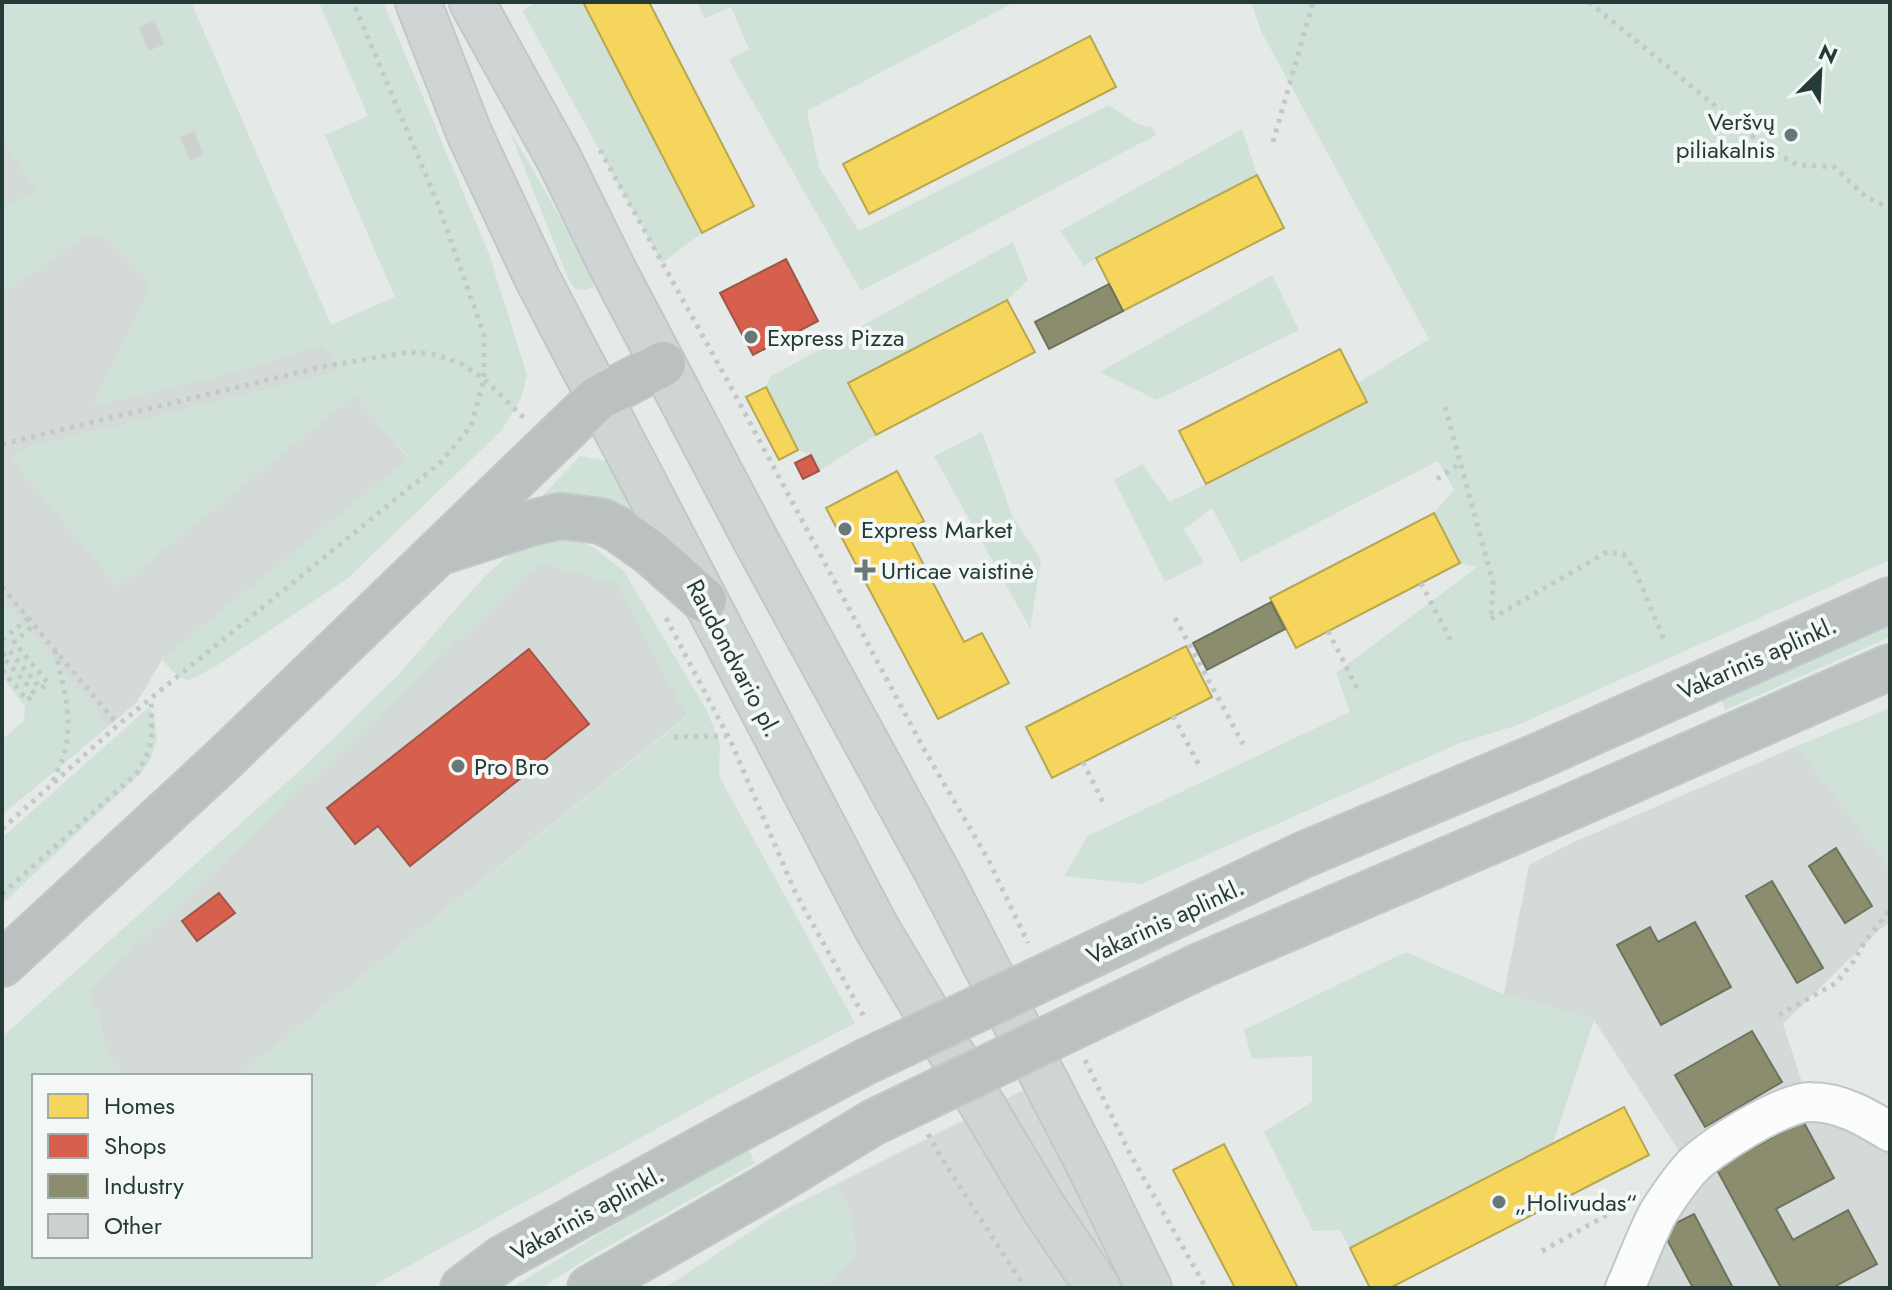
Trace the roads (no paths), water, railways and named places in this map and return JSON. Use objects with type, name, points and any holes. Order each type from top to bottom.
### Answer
[{"type":"highway","points":[[2,964],[225,758],[598,398],[663,364]]},
{"type":"highway","points":[[437,553],[560,516],[601,521],[651,553],[684,607]]},
{"type":"highway","name":"Vakarinis aplinkl.","points":[[463,1288],[503,1258],[865,1062],[1289,862],[1534,758],[1890,600]]},
{"type":"highway","points":[[590,1288],[874,1122],[1202,965],[1890,667]]},
{"type":"highway","points":[[443,1288],[503,1258]]},
{"type":"main road","name":"Raudondvario pl.","points":[[418,2],[470,135],[598,398],[684,607],[1045,1210],[1098,1288]]},
{"type":"main road","points":[[472,2],[559,159],[710,453],[941,879],[1149,1288]]},
{"type":"street","points":[[1625,1288],[1658,1215],[1690,1169],[1706,1154],[1754,1124],[1783,1108],[1808,1101],[1837,1106],[1866,1116],[1890,1132]]},
{"type":"place","name":"Veršvų piliakalnis","points":[[1791,135]]},
{"type":"place","name":"Express Pizza","points":[[751,337]]},
{"type":"place","name":"Express Market","points":[[845,529]]},
{"type":"place","name":"Urticae vaistinė","points":[[865,570]]},
{"type":"place","name":"Pro Bro","points":[[458,766]]},
{"type":"place","name":"„Holivudas“","points":[[1499,1202]]}]
